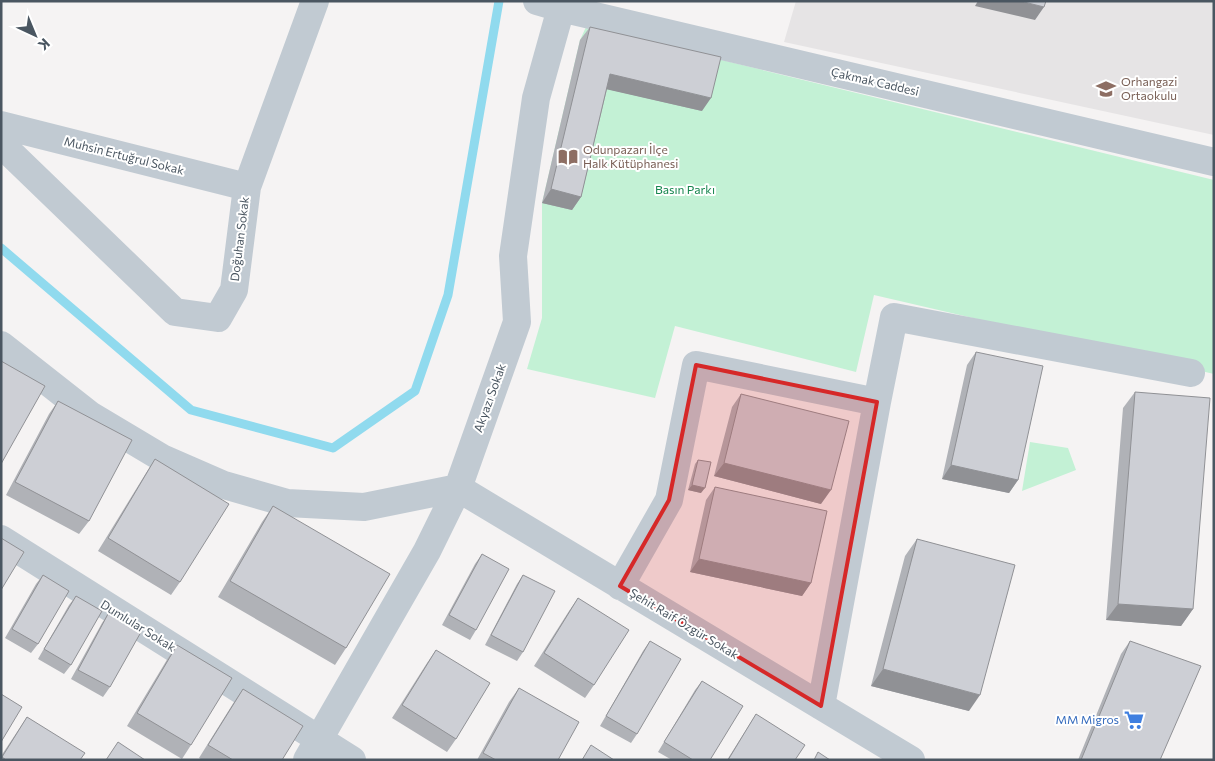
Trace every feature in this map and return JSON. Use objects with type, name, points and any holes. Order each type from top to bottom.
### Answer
[{"type":"street","name":"Doğuhan Sokak","points":[[1,144],[175,312],[218,318],[234,290],[247,187],[315,1]]},
{"type":"street","name":"Çakmak Caddesi","points":[[554,4],[1214,162]]},
{"type":"street","name":"Akyazı Sokak","points":[[313,750],[427,551],[458,488],[517,322],[513,256],[536,98],[554,4]]},
{"type":"street","name":"Muhsin Ertuğrul Sokak","points":[[1,125],[247,187]]},
{"type":"street","points":[[820,706],[894,317],[1190,373]]},
{"type":"street","points":[[1,345],[90,415],[162,458],[224,485],[287,504],[364,507],[458,488]]},
{"type":"street","points":[[620,586],[669,500],[696,365],[877,402]]},
{"type":"street","name":"Şehit Raif Özgür Sokak","points":[[458,488],[911,760]]},
{"type":"street","name":"Dumlular Sokak","points":[[1,539],[313,750],[352,760]]},
{"type":"highlighted area","points":[[696,365],[877,402],[821,706],[620,586],[669,500]]},
{"type":"shaded area","name":"Orhangazi Ortaokulu","points":[[796,1],[1214,1],[1214,135],[784,42]]},
{"type":"green space","name":"Basın Parkı","points":[[586,27],[1214,180],[1214,374],[874,295],[856,372],[675,326],[655,398],[527,369],[542,318],[542,203],[580,40]]},
{"type":"green space","points":[[1030,442],[1068,448],[1076,470],[1022,491]]},
{"type":"building","points":[[1020,1],[1046,1],[1044,7]]},
{"type":"building","name":"Odunpazarı İlçe Halk Kütüphanesi","points":[[590,27],[721,57],[711,98],[610,74],[581,197],[551,189]]},
{"type":"building","points":[[976,352],[1043,366],[1018,480],[951,465]]},
{"type":"building","points":[[1,361],[45,386],[1,464]]},
{"type":"building","points":[[1135,392],[1210,398],[1193,609],[1118,604]]},
{"type":"building","points":[[741,394],[849,421],[831,490],[724,463]]},
{"type":"building","points":[[58,401],[132,440],[89,521],[15,482]]},
{"type":"building","points":[[155,459],[229,504],[180,582],[108,538]]},
{"type":"building","points":[[698,460],[711,462],[705,488],[692,485]]},
{"type":"building","points":[[715,487],[827,511],[811,583],[699,559]]},
{"type":"building","points":[[273,506],[390,574],[346,648],[230,581]]},
{"type":"building","points":[[1,538],[24,552],[1,590]]},
{"type":"building","points":[[917,539],[1015,565],[980,695],[883,669]]},
{"type":"building","points":[[482,554],[509,569],[476,630],[449,615]]},
{"type":"building","points":[[43,575],[69,591],[38,644],[12,629]]},
{"type":"building","points":[[523,575],[555,591],[523,652],[491,635]]},
{"type":"building","points":[[76,596],[102,611],[71,665],[44,649]]},
{"type":"building","points":[[578,598],[629,630],[594,685],[544,653]]},
{"type":"building","points":[[108,614],[141,632],[110,687],[78,670]]},
{"type":"building","points":[[650,641],[681,659],[637,734],[606,716]]},
{"type":"building","name":"MM Migros","points":[[1130,641],[1201,666],[1160,760],[1081,760]]},
{"type":"building","points":[[177,645],[232,678],[191,745],[137,713]]},
{"type":"building","points":[[436,650],[490,683],[456,739],[402,705]]},
{"type":"building","points":[[702,681],[743,706],[710,760],[693,760],[664,742]]},
{"type":"building","points":[[519,688],[579,722],[558,760],[496,760],[483,753]]},
{"type":"building","points":[[243,689],[303,726],[282,760],[233,760],[208,745]]},
{"type":"building","points":[[1,694],[22,707],[1,742]]},
{"type":"building","points":[[756,714],[805,745],[795,760],[728,760]]},
{"type":"building","points":[[27,717],[85,753],[80,760],[6,760],[2,757]]},
{"type":"building","points":[[118,742],[145,760],[106,760]]},
{"type":"building","points":[[591,745],[614,760],[582,760]]},
{"type":"building","points":[[818,752],[830,760],[814,760]]},
{"type":"waterway","points":[[1,248],[191,410],[333,448],[415,391],[448,295],[499,1]]},
{"type":"place","name":"Orhangazi Ortaokulu","points":[[1106,89]]},
{"type":"place","name":"Odunpazarı İlçe Halk Kütüphanesi","points":[[568,157]]},
{"type":"place","name":"MM Migros","points":[[1134,720]]}]
